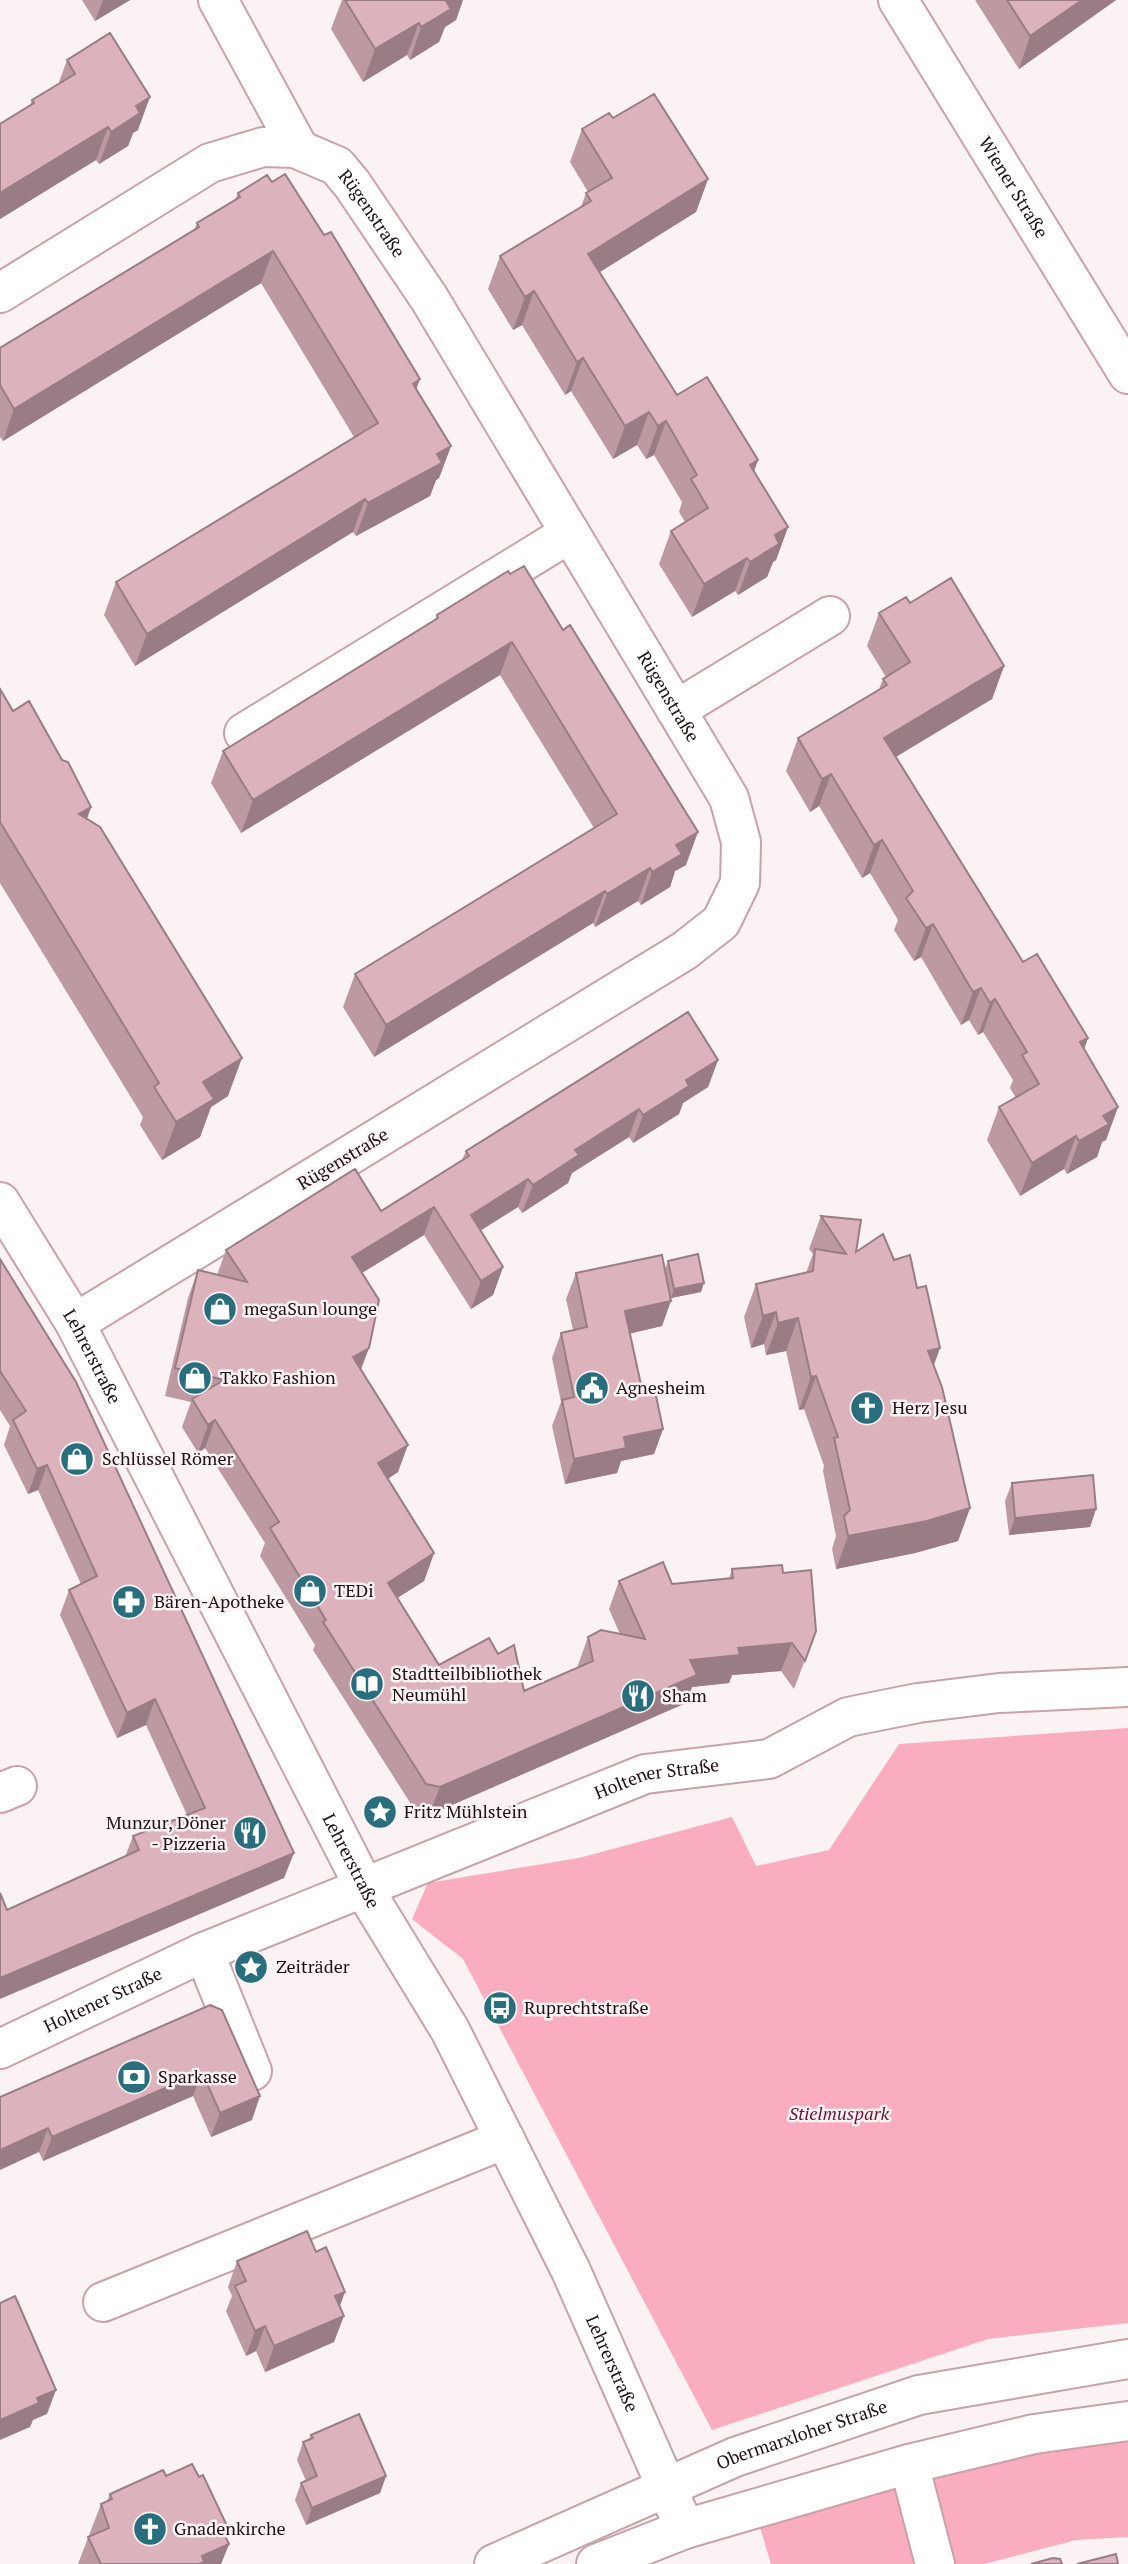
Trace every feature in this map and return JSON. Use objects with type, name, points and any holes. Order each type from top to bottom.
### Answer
[{"type":"street","points":[[218,0],[299,149]]},
{"type":"street","name":"Wiener Straße","points":[[898,0],[1128,374]]},
{"type":"street","name":"Rügenstraße","points":[[0,293],[210,163],[263,147],[299,149],[337,166],[429,298],[677,710],[729,798],[741,842],[740,883],[722,922],[684,951],[75,1323]]},
{"type":"street","points":[[244,733],[570,533]]},
{"type":"street","points":[[677,710],[830,616]]},
{"type":"street","name":"Lehrerstraße","points":[[0,1202],[75,1323],[365,1887],[450,2030],[571,2271],[685,2529]]},
{"type":"street","name":"Holtener Straße","points":[[0,2049],[204,1952],[645,1774],[769,1759],[848,1717],[999,1693],[1128,1687]]},
{"type":"street","points":[[204,1952],[252,2071]]},
{"type":"street","points":[[103,2302],[505,2139]]},
{"type":"street","name":"Obermarxloher Straße","points":[[494,2564],[735,2457],[919,2395],[1128,2359]]},
{"type":"street","points":[[596,2564],[685,2529],[909,2464],[1034,2434],[1128,2421]]},
{"type":"street","points":[[909,2464],[935,2564]]},
{"type":"green space","name":"Stielmuspark","points":[[1128,1728],[1128,2323],[988,2339],[712,2430],[463,1959],[412,1919],[428,1883],[579,1858],[732,1817],[756,1866],[829,1850],[899,1744]]},
{"type":"green space","points":[[1128,2426],[1128,2537],[1076,2540],[984,2564],[771,2564],[756,2514]]},
{"type":"building","points":[[345,0],[447,0],[451,9],[421,27],[419,23],[375,49]]},
{"type":"building","points":[[1007,0],[1082,0],[1030,36]]},
{"type":"building","points":[[110,33],[150,97],[136,106],[140,113],[111,132],[108,127],[0,193],[0,124],[34,103],[32,100],[75,74],[67,60]]},
{"type":"building","points":[[654,94],[708,179],[588,254],[677,395],[707,377],[758,460],[750,465],[788,527],[775,535],[779,544],[750,562],[747,558],[704,584],[671,531],[708,508],[691,479],[697,475],[666,421],[658,426],[649,412],[625,426],[583,358],[577,362],[534,291],[525,297],[500,256],[591,201],[586,193],[612,178],[582,129],[609,113],[613,118]]},
{"type":"building","points":[[285,174],[324,235],[331,232],[420,379],[413,384],[451,446],[437,454],[442,463],[368,503],[365,499],[147,634],[116,582],[378,423],[273,251],[14,409],[0,385],[0,348],[199,227],[197,223],[240,197],[238,193],[267,175],[272,182]]},
{"type":"building","points":[[524,566],[563,630],[570,625],[698,832],[676,845],[682,854],[652,872],[650,868],[607,894],[605,891],[386,1025],[355,974],[617,814],[512,642],[253,800],[223,751],[438,618],[437,615],[508,571],[510,574]]},
{"type":"building","points":[[951,578],[1004,666],[884,738],[1023,962],[1037,954],[1088,1038],[1080,1042],[1118,1107],[1103,1116],[1109,1124],[1079,1141],[1076,1136],[1032,1163],[999,1107],[1039,1084],[1022,1055],[1027,1052],[995,999],[990,1003],[981,988],[973,992],[933,924],[926,928],[906,898],[913,891],[882,840],[874,845],[831,774],[822,779],[798,738],[887,685],[883,679],[910,662],[879,613],[906,597],[910,603]]},
{"type":"building","points":[[0,689],[13,711],[29,701],[62,760],[68,762],[91,807],[79,814],[100,827],[242,1058],[203,1082],[214,1099],[176,1122],[154,1087],[159,1083],[0,822]]},
{"type":"building","points":[[688,1012],[718,1060],[686,1080],[689,1086],[643,1115],[639,1109],[575,1150],[579,1155],[533,1185],[528,1179],[471,1215],[503,1267],[481,1281],[434,1207],[352,1257],[379,1300],[369,1348],[353,1357],[408,1445],[378,1463],[434,1553],[388,1583],[439,1665],[489,1638],[498,1654],[514,1645],[524,1691],[593,1661],[588,1637],[601,1630],[645,1639],[619,1581],[663,1562],[672,1584],[733,1578],[732,1569],[782,1565],[783,1573],[811,1570],[816,1631],[805,1661],[792,1643],[738,1648],[740,1655],[690,1660],[697,1675],[440,1787],[426,1784],[323,1622],[326,1620],[270,1528],[279,1522],[215,1420],[208,1425],[192,1399],[224,1380],[175,1368],[198,1270],[247,1282],[226,1250],[355,1169],[381,1211],[469,1156],[466,1151]]},
{"type":"building","name":"Herz Jesu","points":[[821,1216],[861,1220],[856,1252],[883,1234],[894,1260],[910,1255],[917,1288],[926,1286],[940,1348],[928,1351],[942,1387],[970,1508],[927,1521],[848,1536],[844,1516],[850,1510],[834,1438],[838,1437],[816,1376],[811,1377],[798,1318],[778,1323],[776,1312],[763,1316],[756,1284],[813,1271],[815,1249],[846,1254]]},
{"type":"building","points":[[698,1254],[704,1283],[674,1289],[668,1261]]},
{"type":"building","name":"Agnesheim","points":[[662,1255],[671,1301],[625,1311],[643,1394],[655,1391],[663,1429],[624,1437],[626,1448],[574,1459],[562,1400],[574,1397],[561,1333],[587,1327],[576,1273]]},
{"type":"building","points":[[0,1259],[76,1382],[294,1853],[0,1978],[0,1893],[7,1910],[139,1850],[133,1836],[205,1808],[155,1699],[127,1713],[69,1590],[97,1576],[47,1465],[37,1469],[13,1420],[26,1411],[0,1371]]},
{"type":"building","points":[[1093,1475],[1096,1509],[1015,1518],[1012,1483]]},
{"type":"building","points":[[210,2005],[222,2010],[260,2096],[220,2113],[202,2072],[52,2137],[48,2128],[0,2150],[0,2097]]},
{"type":"building","points":[[307,2231],[316,2252],[326,2247],[345,2292],[335,2296],[344,2316],[274,2346],[265,2326],[255,2331],[235,2286],[246,2281],[237,2261]]},
{"type":"building","points":[[15,2296],[56,2390],[37,2398],[39,2403],[0,2420],[0,2303]]},
{"type":"building","points":[[359,2414],[386,2476],[312,2508],[301,2483],[317,2476],[303,2442],[313,2438],[311,2435]]},
{"type":"building","points":[[192,2464],[199,2477],[203,2475],[228,2528],[222,2530],[229,2544],[202,2556],[204,2562],[199,2564],[101,2564],[88,2537],[109,2528],[101,2504],[112,2499],[110,2494],[163,2470],[166,2476]]},
{"type":"building","points":[[1116,2554],[1118,2564],[1077,2564]]},
{"type":"building","points":[[1053,2558],[1060,2559],[1062,2564],[1031,2564]]},
{"type":"place","name":"megaSun lounge","points":[[220,1309]]},
{"type":"place","name":"Takko Fashion","points":[[195,1378]]},
{"type":"place","name":"Agnesheim","points":[[592,1388]]},
{"type":"place","name":"Herz Jesu","points":[[867,1408]]},
{"type":"place","name":"Schlüssel Römer","points":[[77,1459]]},
{"type":"place","name":"TEDi","points":[[310,1591]]},
{"type":"place","name":"Bären-Apotheke","points":[[129,1602]]},
{"type":"place","name":"Stadtteilbibliothek Neumühl","points":[[367,1684]]},
{"type":"place","name":"Sham","points":[[638,1696]]},
{"type":"place","name":"Fritz Mühlstein","points":[[380,1812]]},
{"type":"place","name":"Munzur, Döner - Pizzeria","points":[[250,1833]]},
{"type":"place","name":"Zeiträder","points":[[251,1967]]},
{"type":"place","name":"Ruprechtstraße","points":[[500,2008]]},
{"type":"place","name":"Sparkasse","points":[[134,2077]]},
{"type":"place","name":"Gnadenkirche","points":[[150,2529]]}]
